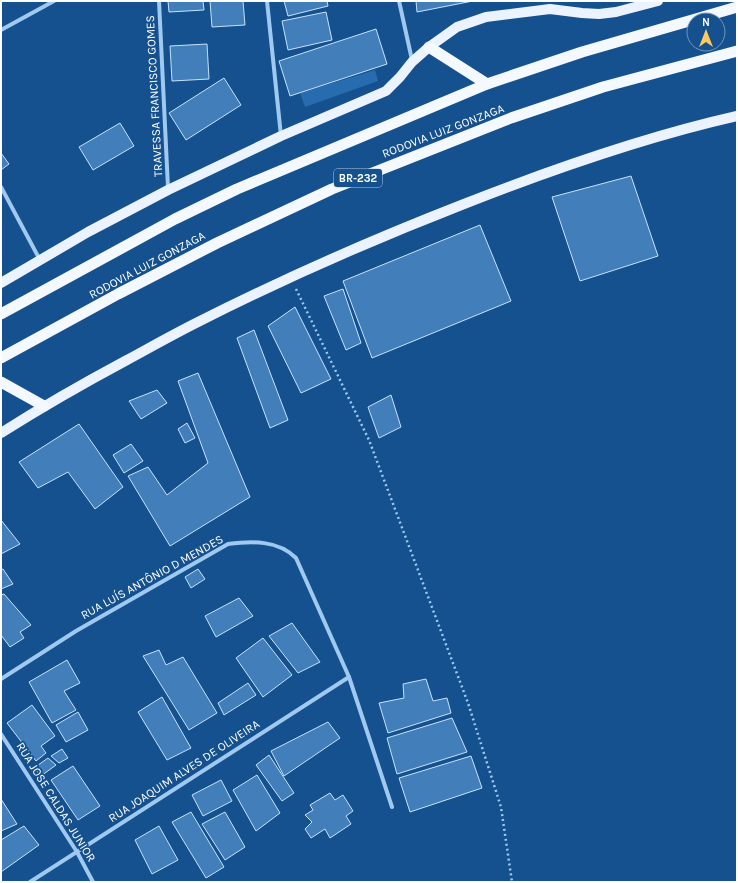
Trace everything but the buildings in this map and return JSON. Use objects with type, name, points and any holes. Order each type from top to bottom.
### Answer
[{"type":"highway","name":"RODOVIA LUIZ GONZAGA","points":[[1,314],[175,219],[237,189],[487,84],[582,52],[737,7]]},
{"type":"highway","points":[[429,47],[487,84]]},
{"type":"highway","name":"RODOVIA LUIZ GONZAGA","points":[[1,358],[210,246],[332,189],[511,118],[603,87],[737,51]]},
{"type":"highway","points":[[1,382],[44,406]]},
{"type":"main road","points":[[1,283],[88,232],[168,190],[281,136],[386,90],[400,77],[412,62],[429,47],[457,27],[486,17],[549,5],[582,13],[599,14],[616,12],[658,1]]},
{"type":"main road","points":[[1,433],[44,406],[198,322],[326,261],[414,223],[504,188],[626,146],[705,123],[737,116]]},
{"type":"street","points":[[1,30],[54,1]]},
{"type":"street","name":"TRAVESSA FRANCISCO GOMES","points":[[159,1],[168,190]]},
{"type":"street","points":[[267,1],[281,136]]},
{"type":"street","points":[[399,1],[412,62]]},
{"type":"street","points":[[1,187],[40,260]]},
{"type":"street","name":"RUA LUÍS ANTÔNIO D MENDES","points":[[1,679],[76,631],[228,544],[243,542],[269,543],[290,552],[296,558],[349,677],[392,807]]},
{"type":"street","name":"RUA JOAQUIM ALVES DE OLIVEIRA","points":[[30,882],[349,677]]},
{"type":"street","name":"RUA JOSE CALDAS JUNIOR","points":[[1,734],[77,852],[93,882]]},
{"type":"path","points":[[290,278],[369,440],[468,703],[501,807],[512,882]]},
{"type":"shaded area","points":[[375,70],[378,81],[305,107],[300,93]]}]
